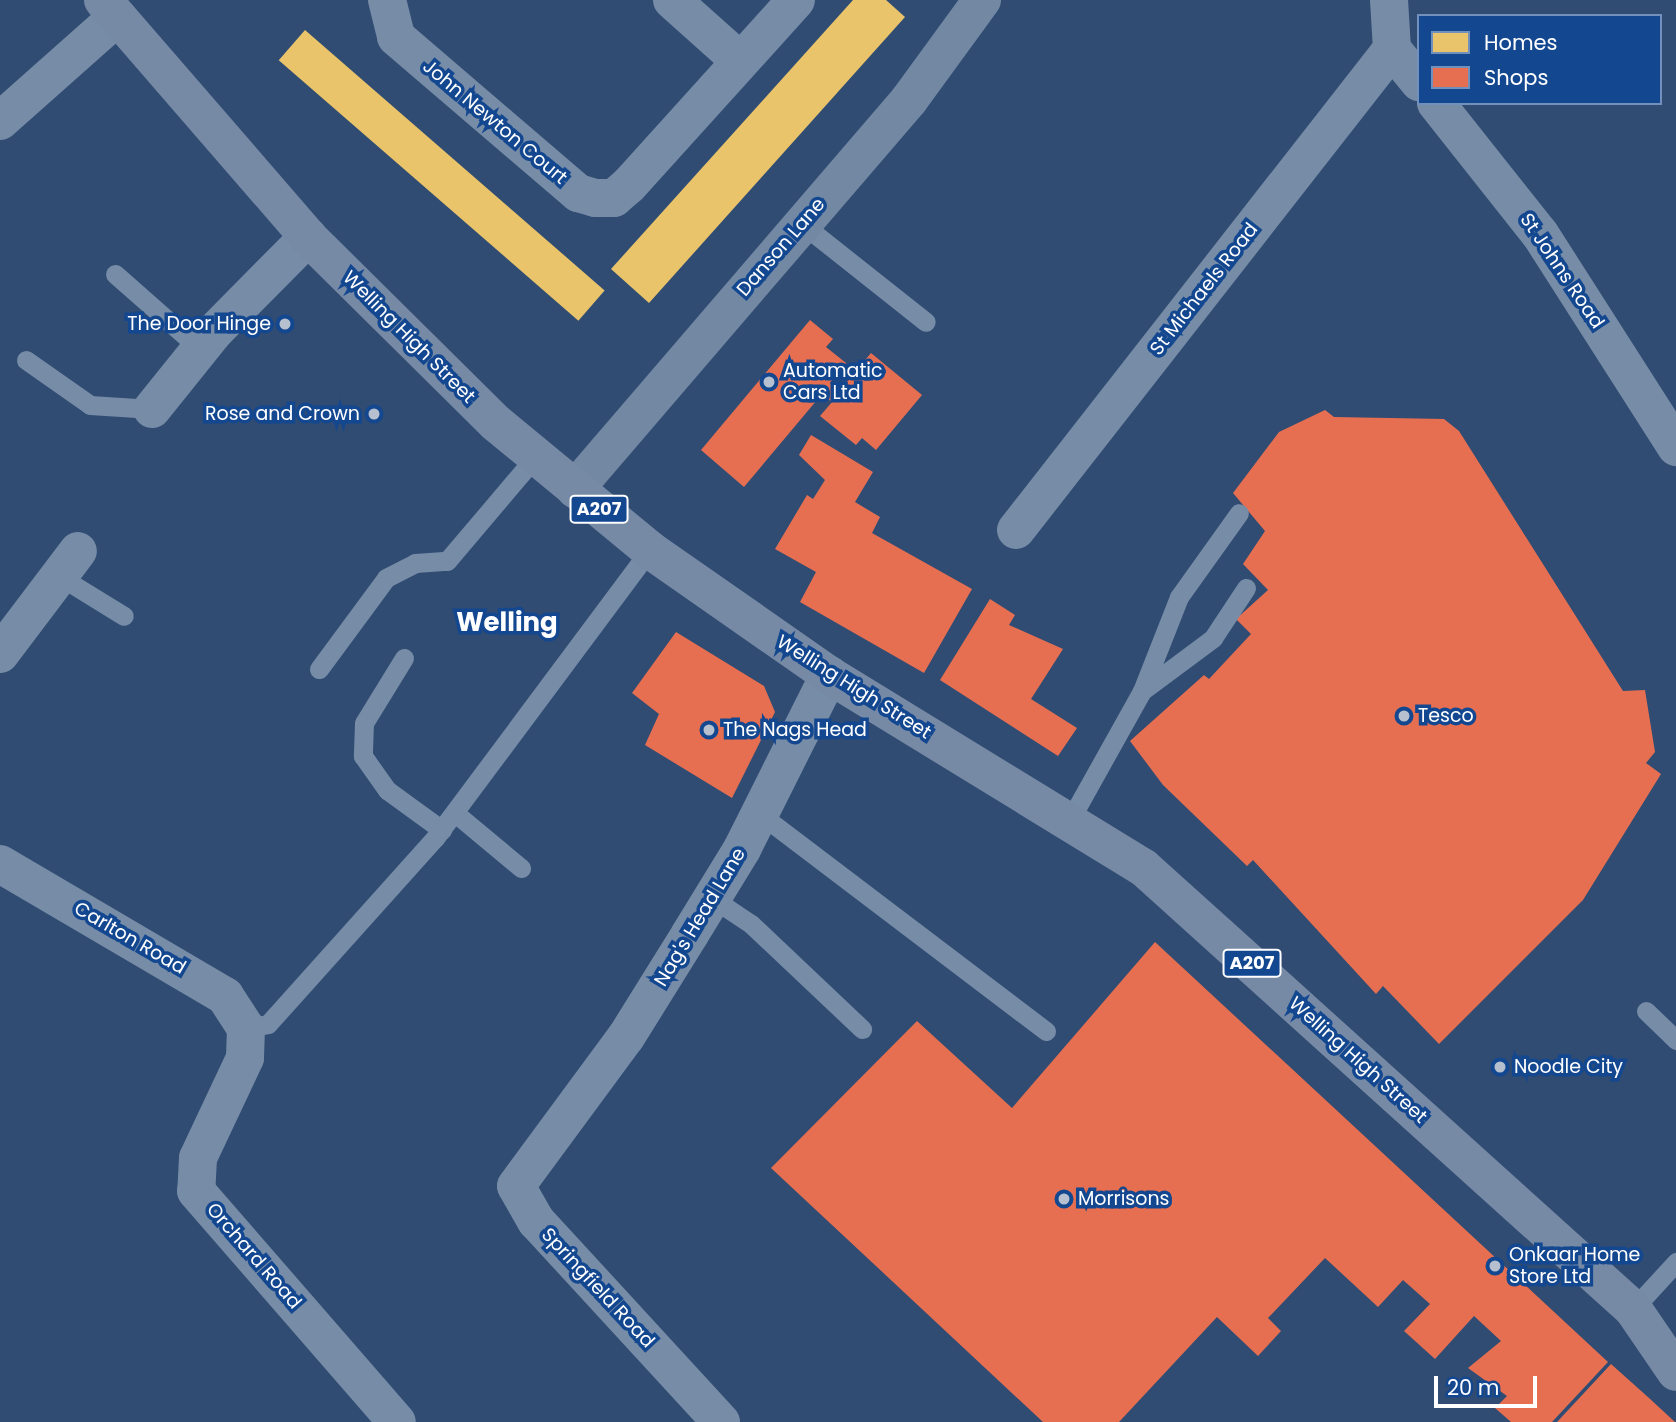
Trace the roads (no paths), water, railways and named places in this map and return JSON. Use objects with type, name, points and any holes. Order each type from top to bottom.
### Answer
[{"type":"main road","name":"Welling High Street","points":[[110,8],[308,237],[536,457],[650,550],[830,675],[1071,818],[1184,900],[1633,1309],[1676,1372]]},
{"type":"main road","name":"Welling High Street","points":[[1633,1309],[1676,1328]]},
{"type":"street","points":[[672,0],[739,61]]},
{"type":"street","name":"John Newton Court","points":[[391,1],[396,37],[578,193],[595,198],[614,198],[629,185],[796,0]]},
{"type":"street","points":[[1389,0],[1392,49],[1417,80]]},
{"type":"street","name":"Danson Lane","points":[[575,489],[801,222],[909,100],[976,2]]},
{"type":"street","points":[[0,121],[110,8]]},
{"type":"street","name":"St Michaels Road","points":[[1016,530],[1392,49]]},
{"type":"street","name":"St Johns Road","points":[[1438,105],[1540,234],[1676,447]]},
{"type":"street","points":[[152,410],[200,349],[308,237]]},
{"type":"street","points":[[0,654],[69,563]]},
{"type":"street","name":"Nag's Head Lane","points":[[542,1143],[626,1037],[712,898],[760,814],[830,675]]},
{"type":"street","name":"Carlton Road","points":[[0,864],[190,973],[225,996],[246,1028]]},
{"type":"street","name":"Orchard Road","points":[[246,1028],[245,1058],[198,1158],[197,1191],[397,1422]]},
{"type":"street","name":"Springfield Road","points":[[542,1143],[516,1186],[536,1221],[722,1422]]},
{"type":"lane","points":[[801,222],[926,322]]},
{"type":"lane","points":[[115,274],[200,349]]},
{"type":"lane","points":[[26,360],[90,405],[152,410]]},
{"type":"lane","points":[[319,669],[386,578],[415,563],[447,561],[536,457]]},
{"type":"lane","points":[[1071,818],[1142,691],[1179,597],[1239,513]]},
{"type":"lane","points":[[246,1028],[268,1024],[442,830],[650,550]]},
{"type":"lane","points":[[69,563],[124,616]]},
{"type":"lane","points":[[1142,691],[1213,638],[1246,588]]},
{"type":"lane","points":[[404,658],[364,723],[363,756],[387,790],[442,830]]},
{"type":"lane","points":[[455,813],[521,868]]},
{"type":"lane","points":[[760,814],[1046,1031]]},
{"type":"lane","points":[[712,898],[751,924],[862,1029]]},
{"type":"lane","points":[[1646,1011],[1676,1040]]},
{"type":"lane","points":[[1633,1309],[1676,1262]]},
{"type":"place","name":"The Door Hinge","points":[[285,324]]},
{"type":"place","name":"Automatic Cars Ltd","points":[[769,382]]},
{"type":"place","name":"Rose and Crown","points":[[374,414]]},
{"type":"place","name":"Tesco","points":[[1404,716]]},
{"type":"place","name":"The Nags Head","points":[[709,730]]},
{"type":"place","name":"Noodle City","points":[[1500,1067]]},
{"type":"place","name":"Morrisons","points":[[1064,1199]]},
{"type":"place","name":"Onkaar Home Store Ltd","points":[[1495,1266]]},
{"type":"district","name":"Welling","points":[[507,623]]}]
